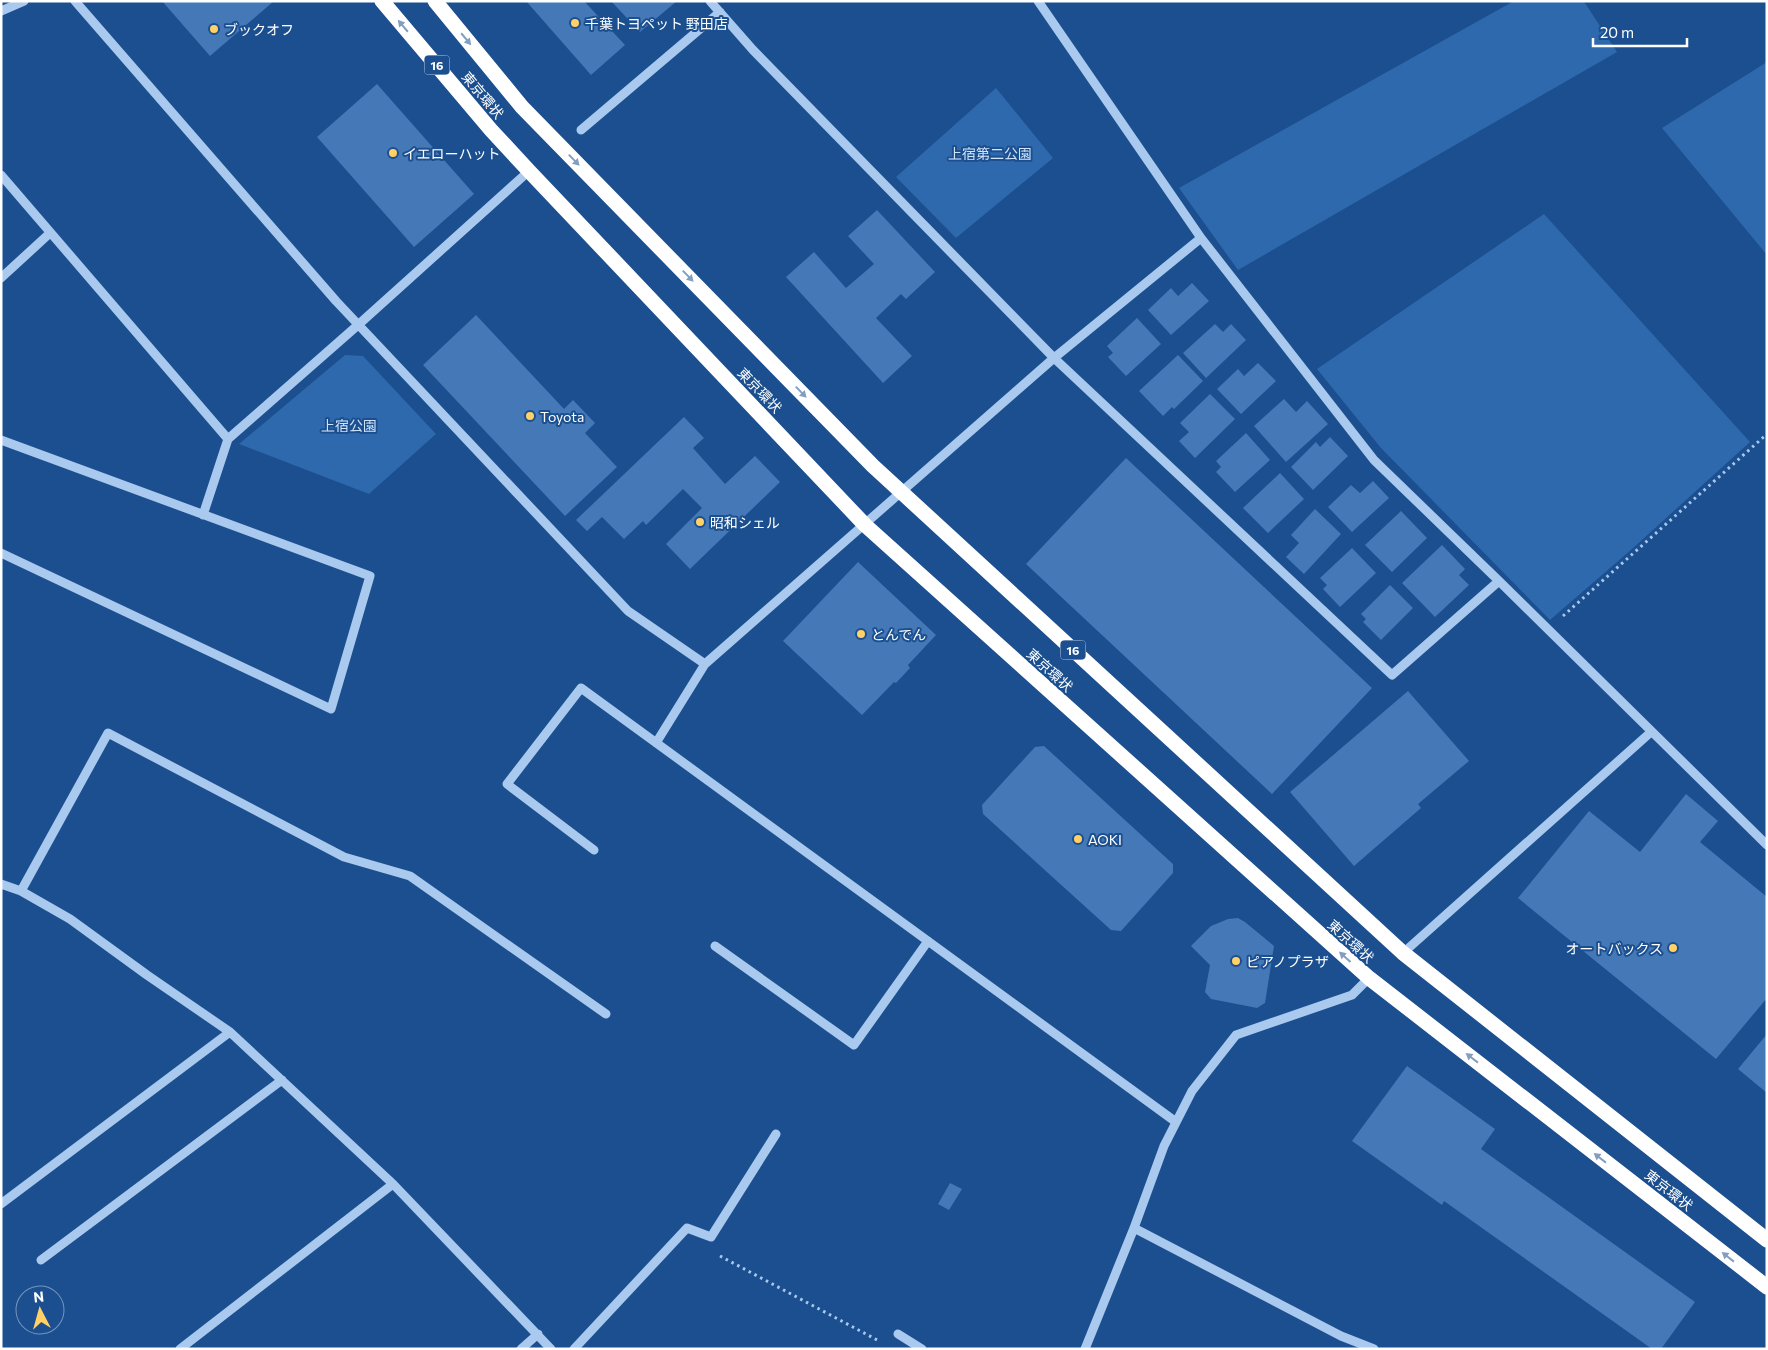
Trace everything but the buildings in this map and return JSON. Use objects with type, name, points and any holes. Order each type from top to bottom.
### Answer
[{"type":"highway","name":"東京環状","points":[[382,1],[529,172],[865,525],[1369,978],[1767,1287]]},
{"type":"highway","name":"東京環状","points":[[435,1],[522,106],[873,466],[1403,953],[1767,1240]]},
{"type":"street","points":[[1,11],[24,1]]},
{"type":"street","points":[[75,1],[358,325],[628,611],[705,664]]},
{"type":"street","points":[[710,1],[753,50],[1054,358],[1392,674],[1500,581]]},
{"type":"street","points":[[1038,1],[1201,238],[1374,460],[1500,581],[1767,845]]},
{"type":"street","points":[[581,130],[720,12]]},
{"type":"street","points":[[203,515],[228,439],[529,172]]},
{"type":"street","points":[[1,175],[228,439]]},
{"type":"street","points":[[1,278],[50,233]]},
{"type":"street","points":[[656,743],[705,664],[1054,358],[1201,238]]},
{"type":"street","points":[[1,440],[370,576],[330,709],[1,553]]},
{"type":"street","points":[[594,850],[507,784],[581,688],[1176,1122]]},
{"type":"street","points":[[1403,953],[1651,732]]},
{"type":"street","points":[[21,891],[108,733],[344,857],[410,876],[606,1014]]},
{"type":"street","points":[[1,884],[21,891],[70,919],[230,1032],[393,1184],[538,1334],[550,1349]]},
{"type":"street","points":[[716,946],[854,1045],[928,942]]},
{"type":"street","points":[[1085,1349],[1134,1228],[1164,1146],[1192,1092],[1236,1035],[1352,995],[1369,978]]},
{"type":"street","points":[[1,1204],[230,1032]]},
{"type":"street","points":[[41,1260],[282,1080]]},
{"type":"street","points":[[574,1349],[687,1228],[711,1237],[776,1134]]},
{"type":"street","points":[[180,1349],[393,1184]]},
{"type":"street","points":[[1134,1228],[1341,1336],[1374,1349]]},
{"type":"street","points":[[521,1349],[538,1334]]},
{"type":"street","points":[[898,1334],[922,1349]]},
{"type":"path","points":[[1548,629],[1767,434]]},
{"type":"path","points":[[711,1237],[714,1253],[878,1342],[898,1334]]},
{"type":"green space","points":[[1514,1],[1581,1],[1585,3],[1617,52],[1238,270],[1179,188]]},
{"type":"green space","points":[[1767,62],[1767,255],[1662,128]]},
{"type":"green space","name":"上宿第二公園","points":[[996,88],[1053,158],[956,238],[896,177]]},
{"type":"green space","points":[[1544,214],[1750,442],[1550,620],[1381,448],[1317,369]]},
{"type":"green space","name":"上宿公園","points":[[345,355],[363,356],[436,434],[369,494],[239,444]]},
{"type":"place","name":"千葉トヨペット 野田店","points":[[575,23]]},
{"type":"place","name":"ブックオフ","points":[[214,29]]},
{"type":"place","name":"イエローハット","points":[[393,153]]},
{"type":"place","name":"Toyota","points":[[530,416]]},
{"type":"place","name":"昭和シェル","points":[[700,522]]},
{"type":"place","name":"とんでん","points":[[861,634]]},
{"type":"place","name":"AOKI","points":[[1078,839]]},
{"type":"place","name":"オートバックス","points":[[1673,948]]},
{"type":"place","name":"ピアノプラザ","points":[[1236,961]]}]
